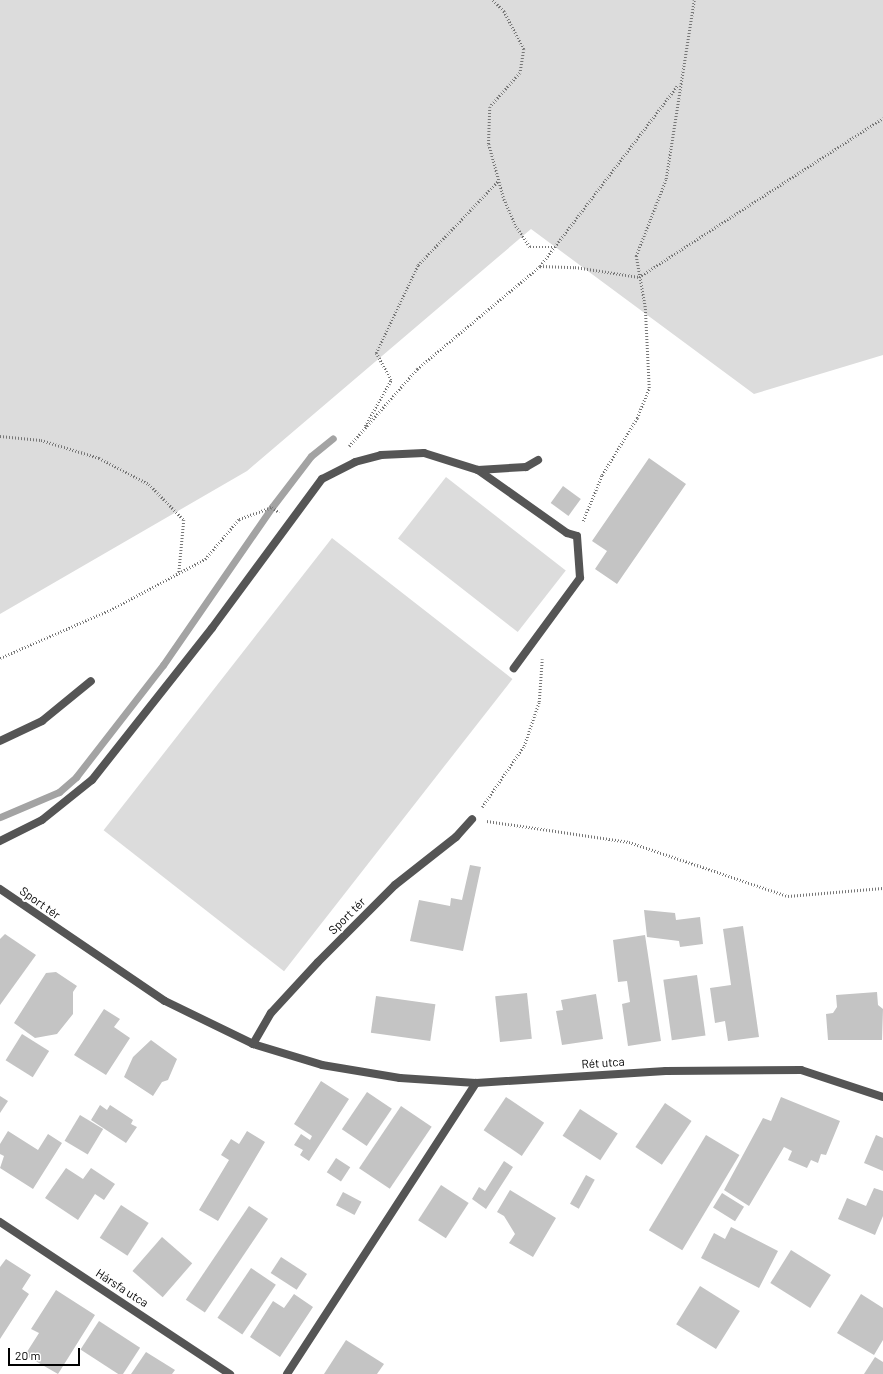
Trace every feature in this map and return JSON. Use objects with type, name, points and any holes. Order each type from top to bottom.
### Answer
[{"type":"street","points":[[0,841],[42,820],[92,780],[212,628],[289,520],[322,479],[355,462],[381,455],[424,453],[478,470],[567,533],[577,536],[581,575],[546,626],[514,668]]},
{"type":"street","points":[[478,470],[526,467],[538,460]]},
{"type":"street","points":[[0,741],[42,721],[91,681]]},
{"type":"street","name":"Sport tér","points":[[253,1044],[271,1013],[324,956],[395,885],[456,837],[472,819]]},
{"type":"street","name":"Sport tér","points":[[0,889],[165,1001],[253,1044],[322,1065]]},
{"type":"street","name":"Rét utca","points":[[322,1065],[400,1078],[476,1083],[666,1071],[801,1070],[883,1097]]},
{"type":"street","points":[[286,1374],[476,1083]]},
{"type":"street","name":"Hársfa utca","points":[[0,1222],[230,1374]]},
{"type":"path","points":[[493,0],[504,10],[524,49],[520,73],[490,107],[489,144],[499,180],[516,226],[530,247],[555,247]]},
{"type":"path","points":[[577,536],[602,475],[647,395],[650,368],[637,250],[661,194],[670,160],[679,85],[694,0]]},
{"type":"path","points":[[347,449],[362,430],[417,369],[540,266],[679,85]]},
{"type":"path","points":[[540,266],[575,267],[639,277],[883,118]]},
{"type":"path","points":[[362,430],[391,380],[376,353],[418,265],[499,180]]},
{"type":"path","points":[[0,436],[41,440],[99,458],[149,484],[184,520],[179,574]]},
{"type":"path","points":[[0,658],[110,610],[205,559],[240,519],[272,507],[289,520]]},
{"type":"path","points":[[546,626],[542,684],[534,722],[510,769],[472,819],[629,842],[788,896],[883,888]]},
{"type":"shaded area","points":[[0,0],[883,0],[883,355],[754,394],[531,229],[247,471],[0,614]]},
{"type":"shaded area","points":[[446,477],[566,571],[518,632],[398,538]]},
{"type":"shaded area","points":[[332,538],[512,679],[284,971],[104,830]]},
{"type":"building","points":[[649,458],[686,484],[617,584],[595,569],[607,551],[592,541]]},
{"type":"building","points":[[563,486],[581,499],[568,516],[551,503]]},
{"type":"building","points":[[470,865],[481,867],[463,951],[410,941],[419,900],[450,906],[451,898],[462,900]]},
{"type":"building","points":[[644,910],[675,913],[676,920],[700,917],[703,944],[680,947],[679,941],[647,937]]},
{"type":"building","points":[[743,926],[759,1037],[728,1041],[725,1021],[715,1023],[710,988],[731,985],[723,929]]},
{"type":"building","points":[[5,934],[36,955],[0,1005],[0,939]]},
{"type":"building","points":[[645,935],[661,1041],[628,1046],[622,1004],[630,1002],[627,981],[618,982],[613,940]]},
{"type":"building","points":[[56,972],[77,986],[73,992],[73,1014],[57,1034],[35,1038],[14,1023],[46,973]]},
{"type":"building","points":[[697,975],[705,1035],[672,1040],[663,980]]},
{"type":"building","points":[[877,992],[878,1005],[883,1009],[882,1040],[828,1040],[826,1014],[833,1013],[837,1007],[836,995]]},
{"type":"building","points":[[527,993],[532,1039],[500,1042],[495,996]]},
{"type":"building","points":[[596,994],[603,1039],[562,1045],[556,1011],[563,1010],[561,1000]]},
{"type":"building","points":[[376,996],[435,1004],[430,1041],[371,1033]]},
{"type":"building","points":[[104,1009],[120,1019],[114,1027],[130,1038],[106,1075],[74,1055]]},
{"type":"building","points":[[22,1034],[49,1051],[33,1077],[6,1060]]},
{"type":"building","points":[[151,1040],[177,1059],[168,1080],[162,1082],[153,1096],[124,1077],[133,1057]]},
{"type":"building","points":[[321,1081],[349,1099],[309,1161],[300,1155],[303,1150],[294,1145],[301,1134],[310,1140],[312,1136],[294,1124]]},
{"type":"building","points":[[367,1092],[392,1109],[367,1146],[342,1129]]},
{"type":"building","points":[[0,1096],[8,1101],[0,1113]]},
{"type":"building","points":[[506,1097],[544,1123],[522,1156],[484,1130]]},
{"type":"building","points":[[781,1097],[840,1121],[826,1155],[821,1154],[818,1163],[811,1160],[807,1168],[788,1160],[792,1151],[784,1147],[749,1206],[724,1190],[763,1118],[771,1121]]},
{"type":"building","points":[[665,1103],[692,1121],[662,1165],[635,1147]]},
{"type":"building","points":[[100,1105],[107,1110],[110,1105],[133,1120],[131,1124],[137,1127],[126,1143],[91,1120]]},
{"type":"building","points":[[401,1106],[432,1127],[390,1189],[359,1168]]},
{"type":"building","points":[[580,1109],[618,1134],[600,1160],[563,1136]]},
{"type":"building","points":[[80,1115],[103,1129],[88,1155],[65,1141]]},
{"type":"building","points":[[8,1131],[38,1150],[48,1134],[62,1143],[33,1189],[0,1168],[4,1156],[0,1154],[0,1144]]},
{"type":"building","points":[[247,1131],[265,1142],[218,1221],[199,1210],[229,1160],[221,1155],[231,1139],[239,1144]]},
{"type":"building","points":[[706,1135],[739,1155],[682,1250],[649,1230]]},
{"type":"building","points":[[876,1135],[883,1138],[883,1171],[864,1163]]},
{"type":"building","points":[[336,1158],[350,1167],[341,1182],[327,1172]]},
{"type":"building","points":[[504,1161],[513,1167],[486,1209],[472,1199],[479,1187],[485,1191]]},
{"type":"building","points":[[66,1168],[83,1179],[91,1168],[115,1184],[104,1200],[95,1194],[78,1220],[45,1198]]},
{"type":"building","points":[[586,1175],[595,1180],[579,1209],[570,1204]]},
{"type":"building","points":[[441,1185],[469,1203],[446,1238],[418,1220]]},
{"type":"building","points":[[874,1188],[883,1191],[883,1216],[875,1235],[838,1219],[847,1198],[866,1206]]},
{"type":"building","points":[[510,1190],[556,1218],[533,1257],[509,1243],[515,1234],[504,1216],[497,1212]]},
{"type":"building","points":[[343,1192],[362,1202],[354,1215],[336,1205]]},
{"type":"building","points":[[722,1193],[744,1207],[735,1221],[713,1207]]},
{"type":"building","points":[[121,1205],[149,1223],[127,1256],[100,1238]]},
{"type":"building","points":[[249,1206],[268,1219],[205,1313],[186,1300]]},
{"type":"building","points":[[731,1227],[778,1251],[759,1288],[701,1258],[714,1233],[725,1239]]},
{"type":"building","points":[[162,1237],[192,1263],[163,1297],[132,1271]]},
{"type":"building","points":[[791,1250],[831,1275],[810,1308],[770,1283]]},
{"type":"building","points":[[281,1257],[307,1274],[297,1290],[271,1273]]},
{"type":"building","points":[[6,1259],[31,1275],[22,1289],[29,1294],[0,1339],[0,1267]]},
{"type":"building","points":[[251,1268],[276,1285],[242,1335],[217,1318]]},
{"type":"building","points":[[700,1286],[740,1311],[716,1349],[676,1324]]},
{"type":"building","points":[[56,1290],[95,1315],[58,1374],[25,1355],[39,1333],[31,1329]]},
{"type":"building","points":[[294,1294],[313,1307],[280,1357],[250,1337],[273,1301],[284,1308]]},
{"type":"building","points":[[861,1294],[883,1308],[883,1340],[874,1355],[837,1333]]},
{"type":"building","points":[[99,1321],[140,1348],[123,1374],[118,1374],[80,1350]]},
{"type":"building","points":[[346,1340],[384,1364],[377,1374],[324,1374]]},
{"type":"building","points":[[146,1352],[175,1370],[172,1374],[131,1374]]},
{"type":"building","points":[[875,1357],[883,1362],[883,1374],[864,1374]]},
{"type":"waterway","points":[[0,817],[59,792],[76,777],[163,665],[272,507],[311,456],[333,438]]}]
